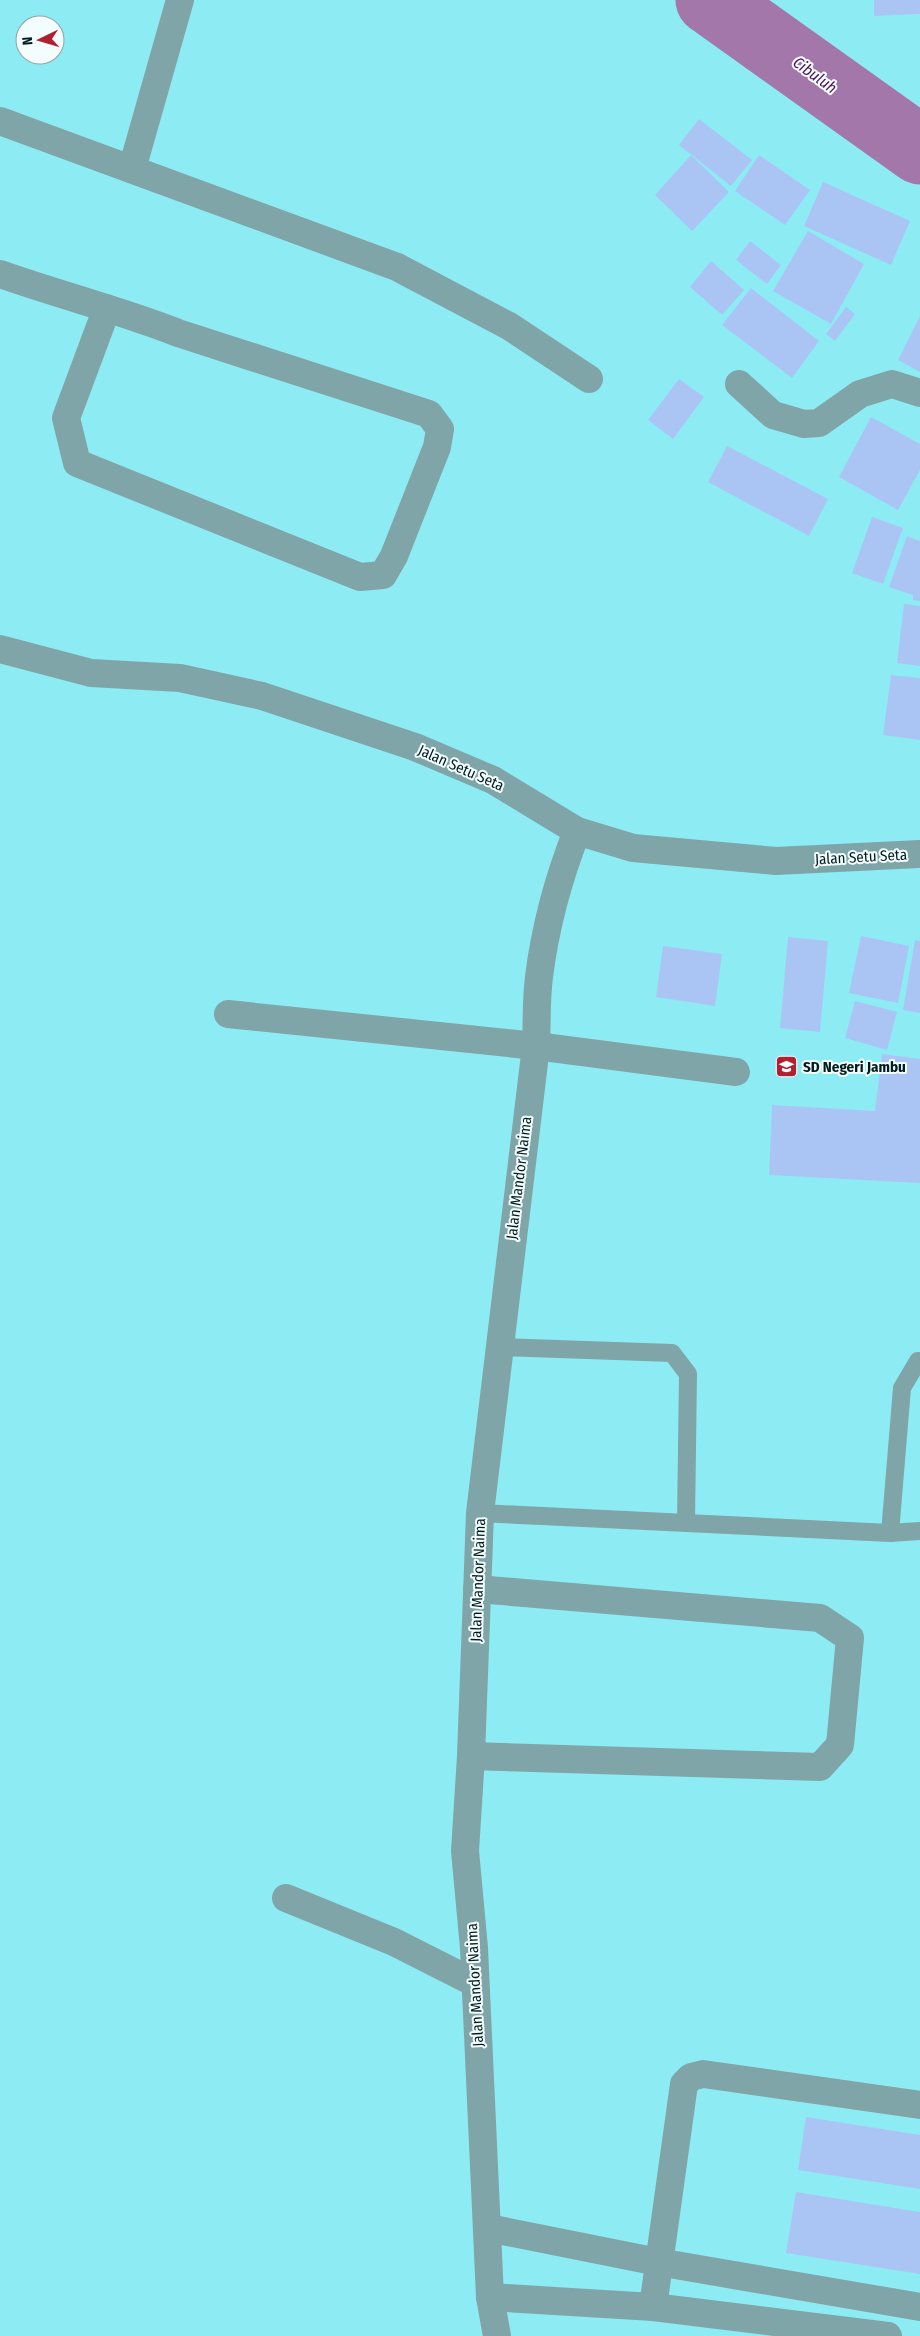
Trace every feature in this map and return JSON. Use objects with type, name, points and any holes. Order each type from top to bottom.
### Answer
[{"type":"street","points":[[132,169],[180,0]]},
{"type":"street","points":[[0,121],[397,267],[509,326],[589,379]]},
{"type":"street","points":[[0,274],[48,292],[107,308],[178,334],[429,414],[440,429],[437,447],[394,556],[382,575],[360,577],[77,463],[66,418],[107,308]]},
{"type":"street","points":[[739,384],[773,415],[804,424],[819,423],[860,394],[892,384],[920,393]]},
{"type":"street","name":"Jalan Setu Seta","points":[[0,649],[92,674],[180,678],[262,696],[415,747],[493,780],[577,832],[633,848],[776,861],[920,854]]},
{"type":"street","name":"Jalan Mandor Naima","points":[[498,2336],[490,2297],[475,1983],[465,1851],[471,1756],[480,1513],[536,1046],[539,977],[552,912],[567,858],[577,832]]},
{"type":"street","points":[[228,1014],[536,1046],[736,1072]]},
{"type":"street","points":[[471,1756],[820,1767],[840,1745],[850,1638],[820,1618],[477,1590]]},
{"type":"street","points":[[286,1898],[394,1942],[475,1983]]},
{"type":"street","points":[[652,2308],[684,2084],[691,2077],[702,2074],[920,2105]]},
{"type":"street","points":[[488,2228],[658,2262],[920,2307]]},
{"type":"street","points":[[490,2297],[652,2308],[888,2336]]},
{"type":"lane","points":[[499,1347],[672,1353],[688,1374],[686,1522]]},
{"type":"lane","points":[[890,1533],[902,1388],[918,1361],[920,1361]]},
{"type":"lane","points":[[480,1513],[890,1533],[920,1531]]},
{"type":"building","points":[[874,0],[920,0],[920,14],[874,16]]},
{"type":"building","points":[[699,119],[752,160],[731,186],[679,145]]},
{"type":"building","points":[[691,155],[729,192],[692,231],[655,195]]},
{"type":"building","points":[[759,155],[810,190],[785,225],[735,191]]},
{"type":"building","points":[[823,182],[910,221],[891,265],[804,226]]},
{"type":"building","points":[[808,231],[864,264],[831,324],[773,291]]},
{"type":"building","points":[[750,241],[781,265],[767,284],[736,260]]},
{"type":"building","points":[[711,261],[744,290],[722,315],[690,287]]},
{"type":"building","points":[[751,288],[819,341],[792,378],[722,325]]},
{"type":"building","points":[[846,307],[855,314],[835,341],[826,334]]},
{"type":"building","points":[[920,316],[920,372],[898,360]]},
{"type":"building","points":[[679,379],[704,397],[673,439],[648,420]]},
{"type":"building","points":[[871,417],[920,444],[920,470],[898,510],[839,477]]},
{"type":"building","points":[[727,446],[828,499],[809,536],[708,482]]},
{"type":"building","points":[[872,517],[903,528],[883,584],[852,573]]},
{"type":"building","points":[[907,536],[920,541],[920,601],[913,600],[913,595],[889,587]]},
{"type":"building","points":[[904,604],[920,606],[920,666],[897,663]]},
{"type":"building","points":[[891,675],[920,678],[920,740],[883,735]]},
{"type":"building","points":[[861,936],[909,946],[898,1003],[849,993]]},
{"type":"building","points":[[788,937],[828,941],[820,1032],[780,1028]]},
{"type":"building","points":[[915,940],[920,941],[920,1013],[903,1010]]},
{"type":"building","points":[[663,946],[722,954],[715,1006],[656,997]]},
{"type":"building","points":[[855,1001],[897,1012],[887,1050],[845,1038]]},
{"type":"building","points":[[882,1054],[920,1059],[920,1183],[769,1175],[772,1105],[875,1111]]},
{"type":"building","points":[[806,2117],[920,2135],[920,2189],[798,2170]]},
{"type":"building","points":[[796,2192],[920,2212],[920,2274],[786,2253]]},
{"type":"waterway","name":"Cibuluh","points":[[710,0],[920,150]]},
{"type":"place","name":"SD Negeri Jambu","points":[[787,1067]]}]
